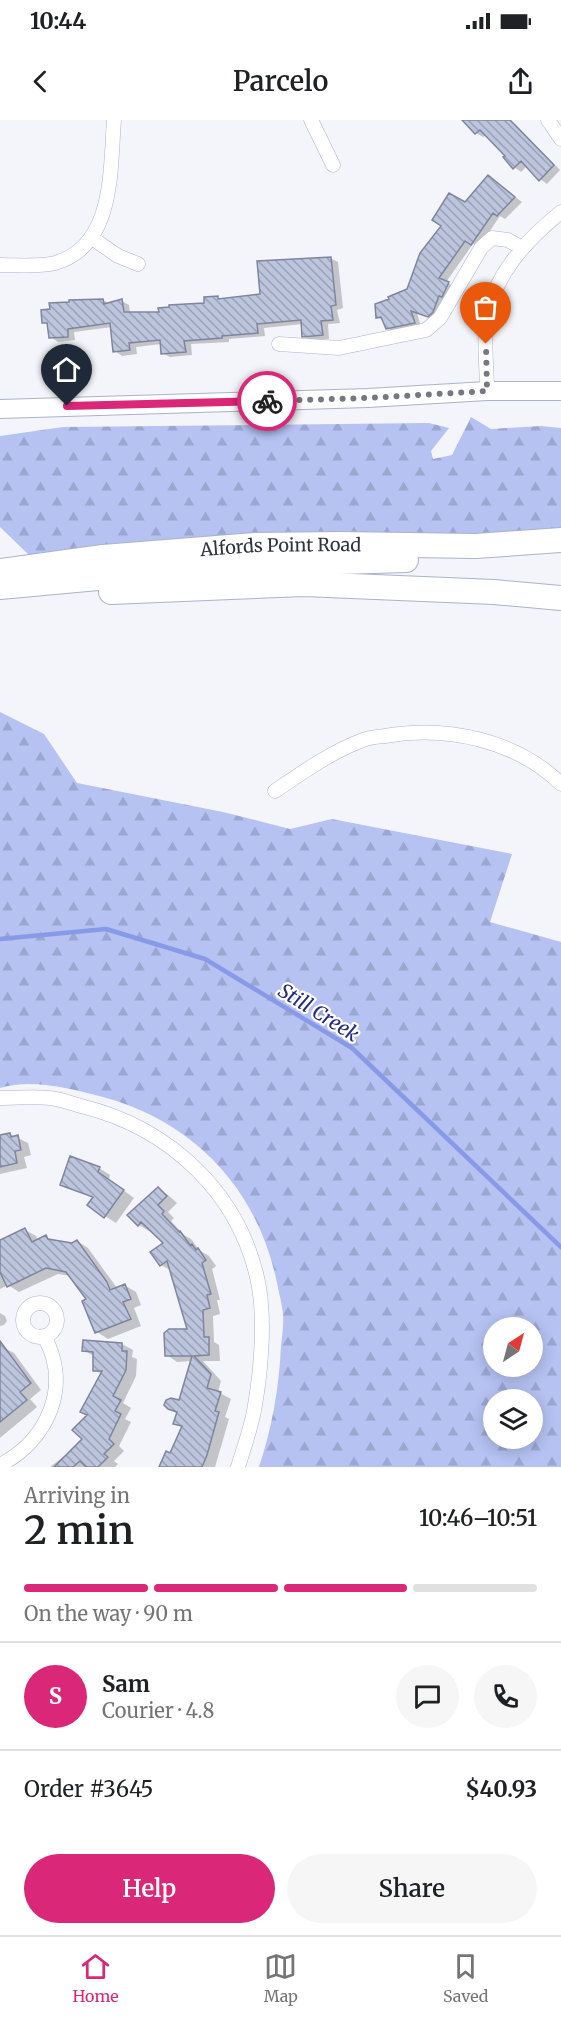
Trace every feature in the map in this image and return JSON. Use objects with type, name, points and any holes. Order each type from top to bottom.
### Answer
[{"type":"highway","name":"Alfords Point Road","points":[[0,571],[103,556],[255,545],[476,546],[561,540]]},
{"type":"highway","name":"Alfords Point Road","points":[[0,587],[239,566],[561,555]]},
{"type":"highway","points":[[0,602],[104,593],[304,584],[494,592],[561,598]]},
{"type":"street","points":[[0,265],[44,265],[57,262],[79,250],[92,238],[100,223],[107,195],[114,120]]},
{"type":"street","points":[[311,120],[333,165]]},
{"type":"street","points":[[548,120],[561,139]]},
{"type":"street","points":[[487,391],[486,326],[491,301],[501,280],[522,248],[561,212]]},
{"type":"street","points":[[92,238],[118,256],[138,264]]},
{"type":"street","points":[[279,344],[339,348],[426,330],[440,318],[486,243],[492,238],[508,240],[522,248]]},
{"type":"street","points":[[0,409],[368,398],[487,391],[561,391]]},
{"type":"street","points":[[275,791],[328,756],[355,743],[364,739],[405,732],[447,733],[491,743],[531,762],[561,784]]},
{"type":"street","points":[[0,1098],[51,1098],[128,1120],[160,1139],[190,1161],[218,1194],[235,1219],[250,1250],[259,1289],[261,1341],[255,1407],[238,1467]]},
{"type":"street","points":[[0,1465],[15,1457],[32,1441],[48,1418],[56,1396],[57,1373],[52,1351],[44,1336]]},
{"type":"green space","points":[[471,417],[491,429],[541,426],[561,428],[561,529],[483,535],[323,537],[263,532],[29,555],[0,527],[0,436],[63,427],[429,423],[449,428],[431,451],[433,459],[452,455]]},
{"type":"green space","points":[[0,712],[44,734],[77,783],[223,812],[290,829],[332,819],[512,854],[490,922],[561,942],[561,1467],[259,1467],[268,1438],[277,1392],[283,1314],[268,1249],[255,1218],[238,1190],[217,1164],[193,1142],[136,1108],[103,1097],[52,1086],[12,1085],[0,1088]]},
{"type":"building","points":[[462,120],[510,120],[554,165],[539,181],[521,161],[513,169],[503,157],[505,156],[480,130],[475,134]]},
{"type":"building","points":[[488,175],[515,197],[497,216],[493,213],[471,245],[465,241],[439,278],[449,282],[442,297],[439,296],[433,312],[428,317],[411,311],[415,323],[386,329],[381,317],[376,318],[375,304],[407,289],[420,253],[441,226],[432,220],[449,193],[465,202]]},
{"type":"building","points":[[331,257],[336,305],[331,306],[333,320],[321,321],[323,335],[302,337],[301,320],[257,324],[258,333],[184,341],[186,352],[161,354],[160,340],[129,343],[130,350],[113,352],[110,323],[68,329],[68,337],[49,338],[47,323],[42,323],[41,310],[50,309],[49,303],[69,302],[69,300],[103,299],[104,304],[122,299],[124,312],[159,312],[158,308],[169,307],[169,305],[204,303],[204,297],[218,296],[218,299],[260,294],[257,261]]},
{"type":"building","points":[[10,1133],[11,1137],[18,1135],[21,1150],[15,1151],[17,1163],[0,1167],[0,1135]]},
{"type":"building","points":[[70,1156],[100,1167],[98,1172],[124,1190],[104,1218],[87,1205],[93,1197],[60,1185]]},
{"type":"building","points":[[158,1187],[167,1196],[158,1205],[164,1211],[162,1214],[180,1231],[190,1245],[192,1244],[196,1250],[198,1248],[206,1260],[202,1263],[211,1294],[207,1295],[210,1308],[203,1310],[204,1337],[209,1337],[209,1355],[194,1356],[211,1374],[207,1388],[221,1392],[215,1411],[219,1412],[202,1467],[159,1467],[166,1451],[170,1453],[182,1426],[173,1424],[177,1412],[164,1405],[166,1400],[171,1398],[179,1400],[192,1356],[165,1356],[164,1333],[169,1329],[187,1329],[167,1261],[160,1266],[150,1252],[163,1243],[141,1222],[138,1226],[127,1215]]},
{"type":"building","points":[[25,1228],[32,1242],[46,1235],[48,1239],[72,1243],[77,1240],[107,1282],[110,1290],[125,1284],[131,1299],[123,1302],[131,1319],[95,1333],[82,1301],[86,1299],[66,1272],[46,1268],[7,1287],[0,1272],[0,1240]]},
{"type":"building","points":[[83,1340],[122,1343],[122,1351],[127,1351],[126,1370],[113,1396],[121,1400],[115,1411],[121,1414],[109,1439],[114,1444],[104,1454],[108,1457],[98,1467],[86,1467],[80,1461],[73,1467],[54,1467],[82,1439],[72,1430],[87,1415],[80,1412],[102,1371],[93,1371],[93,1352],[82,1351]]},
{"type":"building","points":[[0,1341],[31,1383],[20,1392],[27,1400],[0,1422]]},
{"type":"waterway","name":"Still Creek","points":[[0,939],[106,929],[205,959],[352,1048],[561,1247]]},
{"type":"way so far","points":[[267,401],[487,391],[486,344]]},
{"type":"route","points":[[67,406],[267,401]]}]
